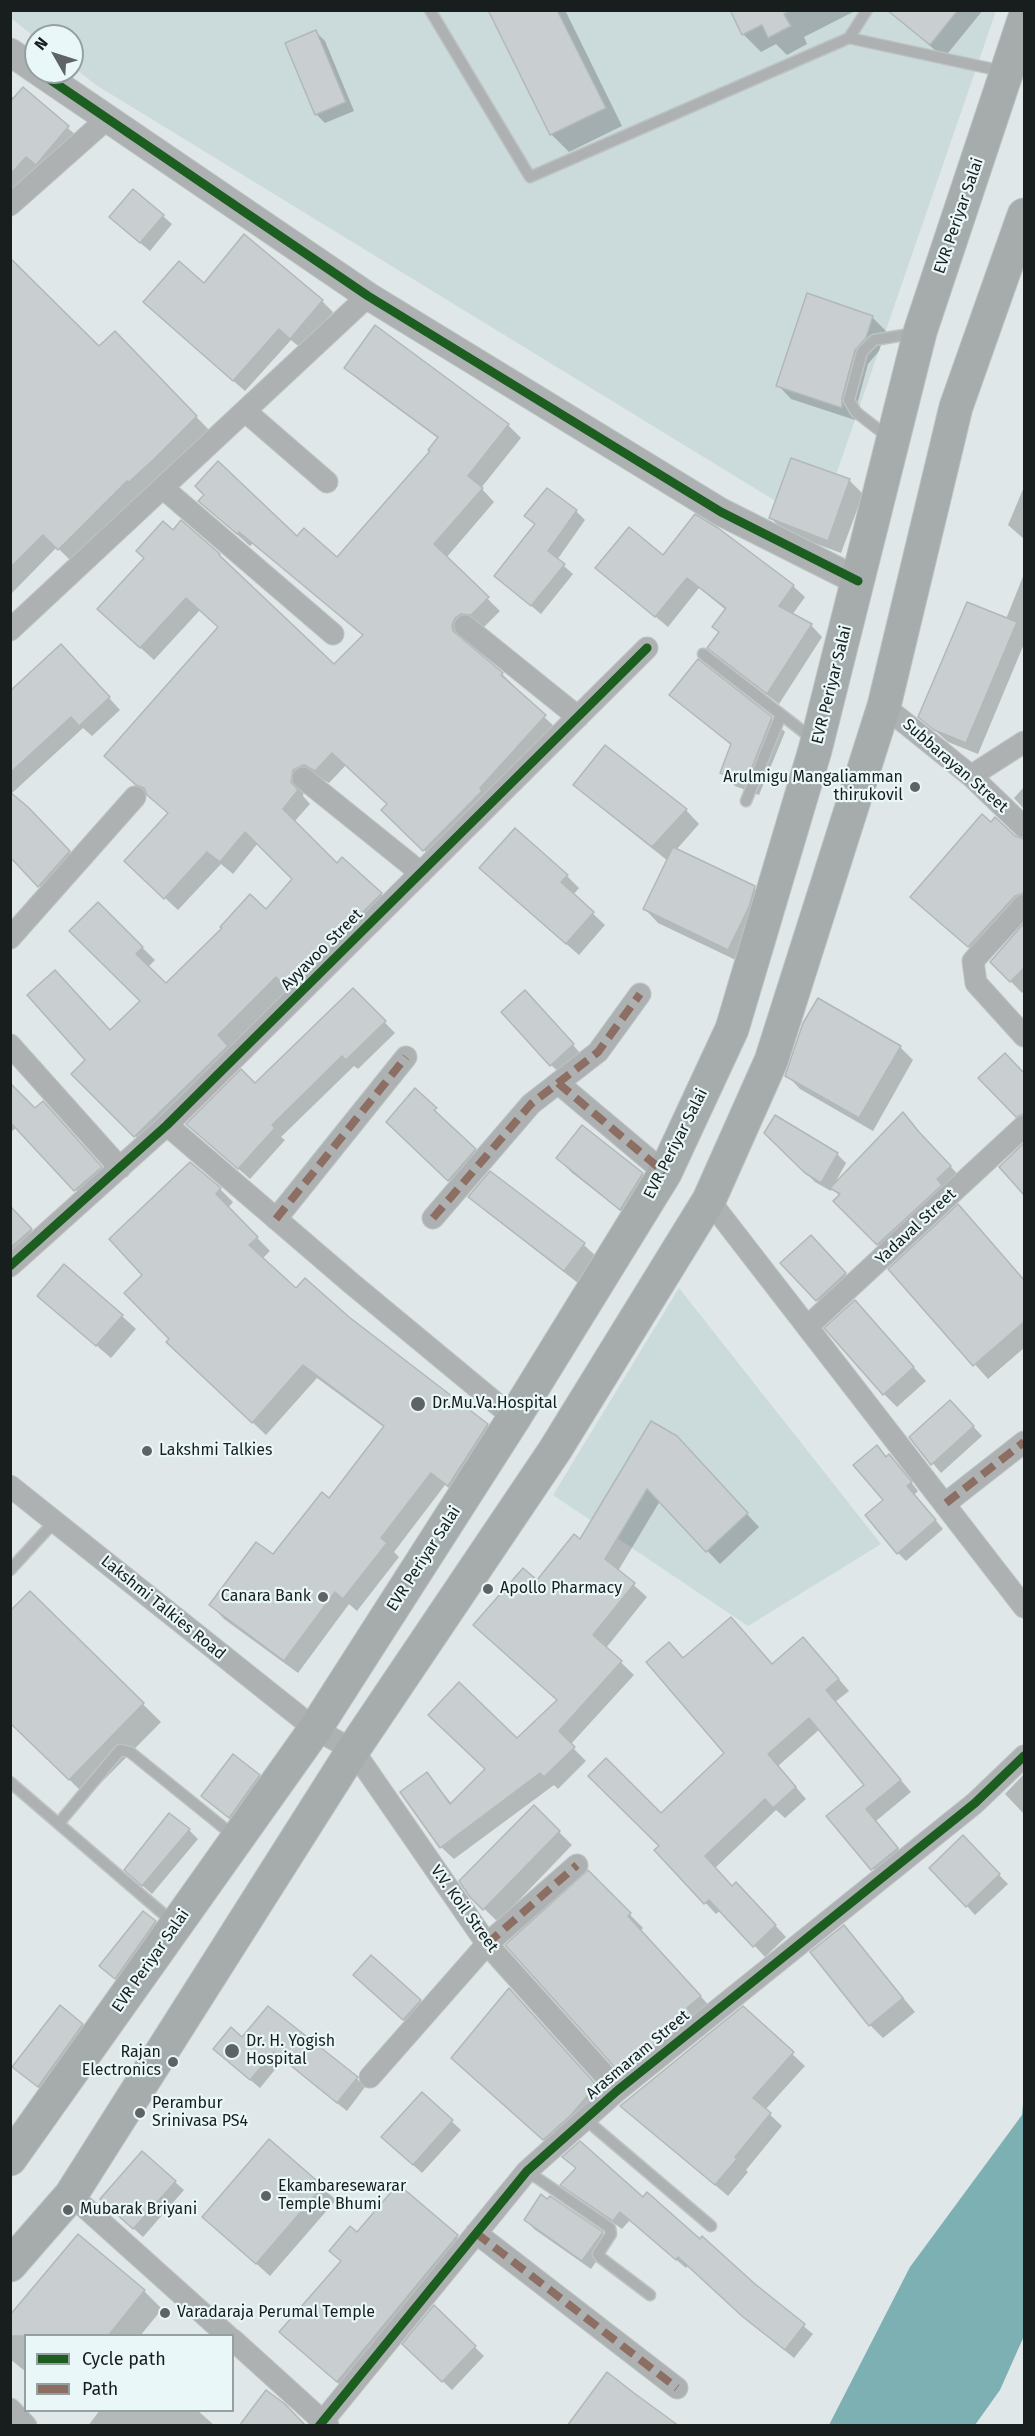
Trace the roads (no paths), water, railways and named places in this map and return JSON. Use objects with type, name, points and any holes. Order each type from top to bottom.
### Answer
[{"type":"main road","name":"EVR Periyar Salai","points":[[10,2159],[315,1730],[514,1418],[665,1173],[732,1029],[817,742],[920,332],[1024,20]]},
{"type":"main road","points":[[10,2265],[71,2195],[353,1750],[555,1450],[709,1200],[771,1061],[884,706],[956,407],[1024,215]]},
{"type":"street","points":[[10,52],[24,62]]},
{"type":"street","points":[[57,84],[368,297],[721,512],[858,581]]},
{"type":"street","points":[[10,205],[107,119]]},
{"type":"street","points":[[10,630],[368,297]]},
{"type":"street","points":[[245,411],[327,482]]},
{"type":"street","points":[[163,488],[333,634]]},
{"type":"street","points":[[465,626],[578,717]]},
{"type":"street","name":"Ayyavoo Street","points":[[10,1266],[167,1125],[647,648]]},
{"type":"street","name":"Subbarayan Street","points":[[884,706],[971,776],[1024,827]]},
{"type":"street","points":[[971,776],[1024,742]]},
{"type":"street","points":[[303,778],[422,873]]},
{"type":"street","points":[[10,938],[135,797]]},
{"type":"street","points":[[1024,905],[973,961],[976,983],[1024,1036]]},
{"type":"street","points":[[433,1218],[531,1104],[598,1052],[640,994]]},
{"type":"street","points":[[10,1045],[120,1168]]},
{"type":"street","points":[[276,1219],[406,1057]]},
{"type":"street","points":[[558,1083],[665,1173]]},
{"type":"street","points":[[167,1125],[514,1418]]},
{"type":"street","name":"Yadaval Street","points":[[807,1327],[1024,1126]]},
{"type":"street","points":[[709,1200],[946,1503],[1024,1607]]},
{"type":"street","points":[[946,1503],[1024,1442]]},
{"type":"street","name":"Lakshmi Talkies Road","points":[[10,1485],[315,1730]]},
{"type":"street","name":"V.V. Koil Street","points":[[315,1730],[353,1750],[486,1944],[618,2090]]},
{"type":"street","name":"Arasmaram Street","points":[[323,2424],[527,2171],[618,2090],[975,1803],[1024,1756]]},
{"type":"street","points":[[370,2077],[486,1944],[577,1865]]},
{"type":"street","points":[[71,2195],[226,2334]]},
{"type":"street","points":[[476,2233],[677,2388]]},
{"type":"street","points":[[234,2341],[323,2424]]},
{"type":"street","points":[[10,2409],[26,2426]]},
{"type":"lane","points":[[430,10],[530,177],[849,38],[867,10]]},
{"type":"lane","points":[[849,38],[1008,72]]},
{"type":"lane","points":[[893,441],[856,412],[849,400],[862,352],[874,340],[920,332]]},
{"type":"lane","points":[[703,654],[817,742]]},
{"type":"lane","points":[[746,801],[781,715]]},
{"type":"lane","points":[[10,1570],[55,1521]]},
{"type":"lane","points":[[58,1823],[120,1750],[130,1752],[238,1839]]},
{"type":"lane","points":[[10,1782],[177,1925]]},
{"type":"lane","points":[[585,2119],[711,2226]]},
{"type":"lane","points":[[527,2171],[610,2228],[611,2234],[598,2254],[601,2259],[650,2295]]},
{"type":"water","points":[[1024,2092],[1024,2336],[1000,2390],[975,2425],[829,2425],[910,2267],[1022,2115]]},
{"type":"place","name":"Arulmigu Mangaliamman thirukovil","points":[[915,787]]},
{"type":"place","name":"Dr.Mu.Va.Hospital","points":[[418,1404]]},
{"type":"place","name":"Lakshmi Talkies","points":[[147,1451]]},
{"type":"place","name":"Apollo Pharmacy","points":[[488,1589]]},
{"type":"place","name":"Canara Bank","points":[[323,1597]]},
{"type":"place","name":"Dr. H. Yogish Hospital","points":[[232,2051]]},
{"type":"place","name":"Rajan Electronics","points":[[173,2062]]},
{"type":"place","name":"Perambur Srinivasa PS4","points":[[140,2113]]},
{"type":"place","name":"Ekambaresewarar Temple Bhumi","points":[[266,2196]]},
{"type":"place","name":"Mubarak Briyani","points":[[68,2210]]},
{"type":"place","name":"Varadaraja Perumal Temple","points":[[165,2313]]}]
